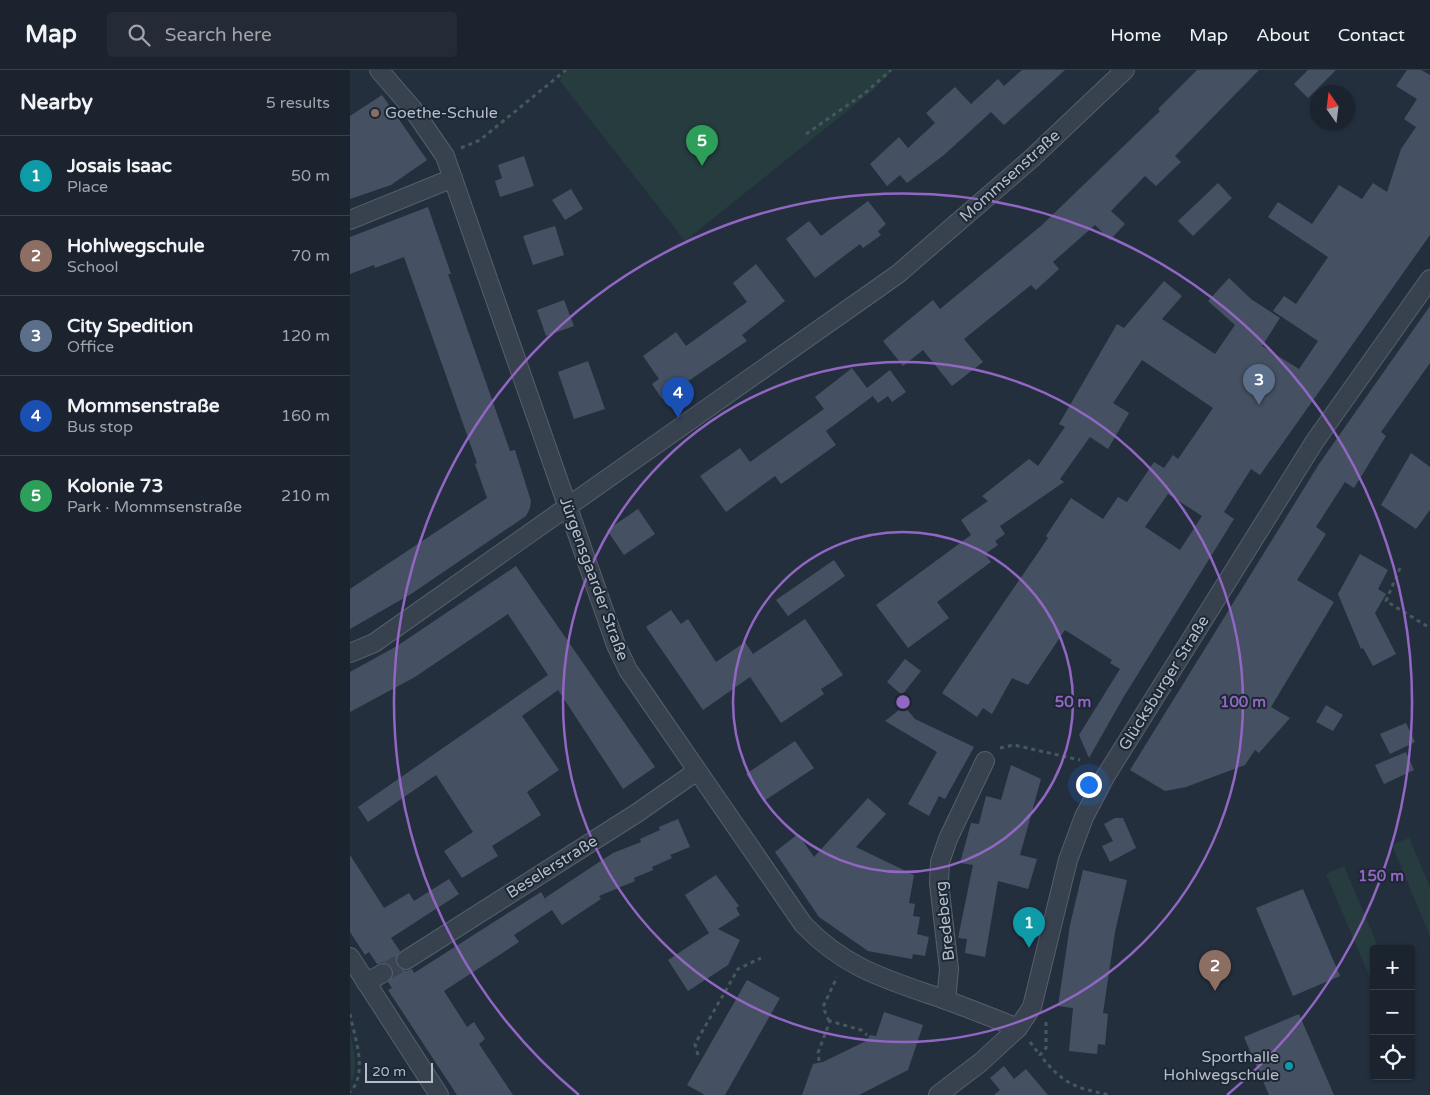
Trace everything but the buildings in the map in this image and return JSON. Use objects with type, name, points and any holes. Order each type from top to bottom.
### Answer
[{"type":"street","name":"Jürgensgaarder Straße","points":[[379,70],[412,108],[445,156],[616,645],[628,670],[803,924],[820,942],[844,960],[884,979],[946,1000],[1024,1035]]},
{"type":"street","name":"Mommsenstraße","points":[[350,654],[374,643],[898,274],[1031,159],[1125,70]]},
{"type":"street","points":[[350,220],[453,178]]},
{"type":"street","name":"Glücksburger Straße","points":[[938,1095],[981,1062],[1024,1035],[1068,860],[1084,817],[1105,777],[1315,441],[1430,279]]},
{"type":"street","name":"Bredeberg","points":[[946,1000],[949,969],[939,883],[940,862],[948,839],[985,761]]},
{"type":"street","name":"Beselerstraße","points":[[406,960],[637,813],[697,771]]},
{"type":"street","points":[[350,957],[439,1095]]},
{"type":"street","points":[[366,983],[383,974]]},
{"type":"path","points":[[445,156],[480,140],[566,70]]},
{"type":"path","points":[[806,134],[865,93],[891,70]]},
{"type":"path","points":[[1400,568],[1386,601],[1430,628]]},
{"type":"path","points":[[985,761],[1000,748],[1014,745],[1080,760]]},
{"type":"path","points":[[698,1055],[695,1044],[738,969],[761,958]]},
{"type":"path","points":[[844,960],[822,1007],[830,1021],[861,1030],[867,1035]]},
{"type":"path","points":[[1032,1007],[1046,1020],[1046,1048],[1040,1055]]},
{"type":"path","points":[[350,1014],[359,1058],[358,1075],[350,1092]]},
{"type":"path","points":[[819,1061],[818,1053],[830,1021]]},
{"type":"path","points":[[1024,1035],[1054,1073],[1078,1088],[1110,1095]]},
{"type":"green space","points":[[563,70],[893,70],[871,92],[685,241],[560,81]]},
{"type":"green space","points":[[1409,838],[1430,887],[1430,936],[1392,845]]},
{"type":"green space","points":[[1344,866],[1377,945],[1370,945],[1370,978],[1326,874]]},
{"type":"green space","points":[[350,1032],[355,1065],[351,1083]]},
{"type":"tunnel","points":[[383,973],[406,960]]},
{"type":"place","name":"Goethe-Schule","points":[[375,113]]},
{"type":"place","name":"Kolonie 73","points":[[702,166]]},
{"type":"place","name":"City Spedition","points":[[1259,405]]},
{"type":"place","name":"Mommsenstraße","points":[[678,418]]},
{"type":"place","name":"Josais Isaac","points":[[1029,948]]},
{"type":"place","name":"Hohlwegschule","points":[[1215,991]]},
{"type":"place","name":"Sporthalle Hohlwegschule","points":[[1289,1066]]}]
